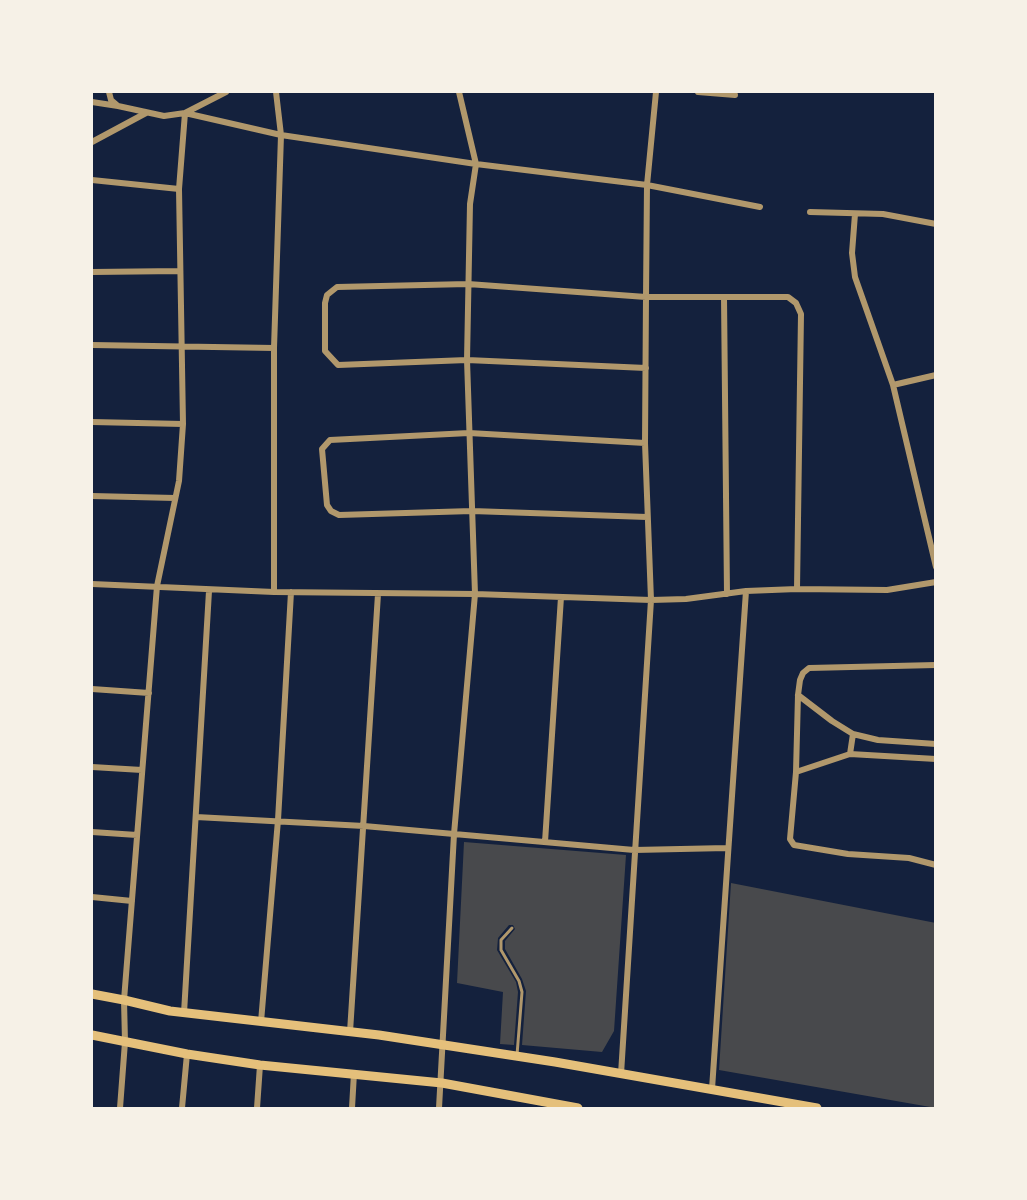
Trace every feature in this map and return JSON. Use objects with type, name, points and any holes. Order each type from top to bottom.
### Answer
[{"type":"main road","points":[[92,994],[184,1013],[443,1045],[817,1108]]},
{"type":"main road","points":[[92,1035],[187,1054],[260,1065],[442,1083],[533,1104],[578,1108]]},
{"type":"street","points":[[110,92],[111,100],[118,106]]},
{"type":"street","points":[[92,102],[164,116],[185,113],[226,92]]},
{"type":"street","points":[[274,592],[274,348],[281,135],[276,92]]},
{"type":"street","points":[[439,1108],[454,834],[475,594],[467,360],[470,204],[476,164],[459,92]]},
{"type":"street","points":[[621,1074],[651,600],[645,443],[647,185],[656,92]]},
{"type":"street","points":[[698,92],[735,95]]},
{"type":"street","points":[[92,142],[147,113]]},
{"type":"street","points":[[185,113],[281,135],[476,164],[647,185],[760,207]]},
{"type":"street","points":[[120,1108],[125,1042],[124,1000],[157,586],[179,481],[183,424],[179,189],[185,113]]},
{"type":"street","points":[[92,180],[179,189]]},
{"type":"street","points":[[810,212],[883,214],[936,224]]},
{"type":"street","points":[[855,214],[852,253],[855,277],[893,385],[936,567]]},
{"type":"street","points":[[92,272],[180,271]]},
{"type":"street","points":[[646,368],[467,360],[338,365],[325,351],[325,303],[327,295],[337,288],[468,284],[646,297],[788,297],[796,303],[801,314],[797,589]]},
{"type":"street","points":[[724,297],[727,594]]},
{"type":"street","points":[[92,345],[274,348]]},
{"type":"street","points":[[893,385],[936,375]]},
{"type":"street","points":[[92,422],[183,424]]},
{"type":"street","points":[[645,443],[469,433],[330,440],[322,449],[327,505],[331,511],[339,515],[472,511],[647,517]]},
{"type":"street","points":[[92,496],[175,498]]},
{"type":"street","points":[[92,584],[157,586],[209,591],[475,594],[651,600],[686,599],[746,591],[887,590],[936,582]]},
{"type":"street","points":[[184,1013],[209,591]]},
{"type":"street","points":[[712,1089],[746,591]]},
{"type":"street","points":[[261,1022],[278,820],[291,592]]},
{"type":"street","points":[[350,1032],[378,594]]},
{"type":"street","points":[[544,842],[561,597]]},
{"type":"street","points":[[936,665],[809,668],[803,673],[798,695],[796,772],[790,839],[794,845],[848,854],[909,858],[936,865]]},
{"type":"street","points":[[92,689],[149,693]]},
{"type":"street","points":[[798,695],[853,734],[878,740],[936,744]]},
{"type":"street","points":[[850,754],[853,734]]},
{"type":"street","points":[[796,772],[850,754],[936,759]]},
{"type":"street","points":[[92,767],[142,770]]},
{"type":"street","points":[[196,817],[364,826],[634,850],[727,848]]},
{"type":"street","points":[[92,832],[137,836]]},
{"type":"street","points":[[92,897],[132,901]]},
{"type":"street","points":[[182,1108],[187,1054]]},
{"type":"street","points":[[257,1108],[260,1065]]},
{"type":"street","points":[[352,1108],[354,1073]]},
{"type":"lane","points":[[512,928],[501,940],[501,950],[519,981],[522,992],[517,1057]]},
{"type":"building","points":[[464,842],[626,855],[614,1031],[602,1052],[522,1045],[526,991],[505,949],[505,941],[515,929],[513,925],[509,925],[498,938],[497,950],[516,982],[518,992],[514,1045],[500,1044],[503,992],[457,983]]},
{"type":"building","points":[[731,883],[936,923],[936,1108],[719,1070]]}]
